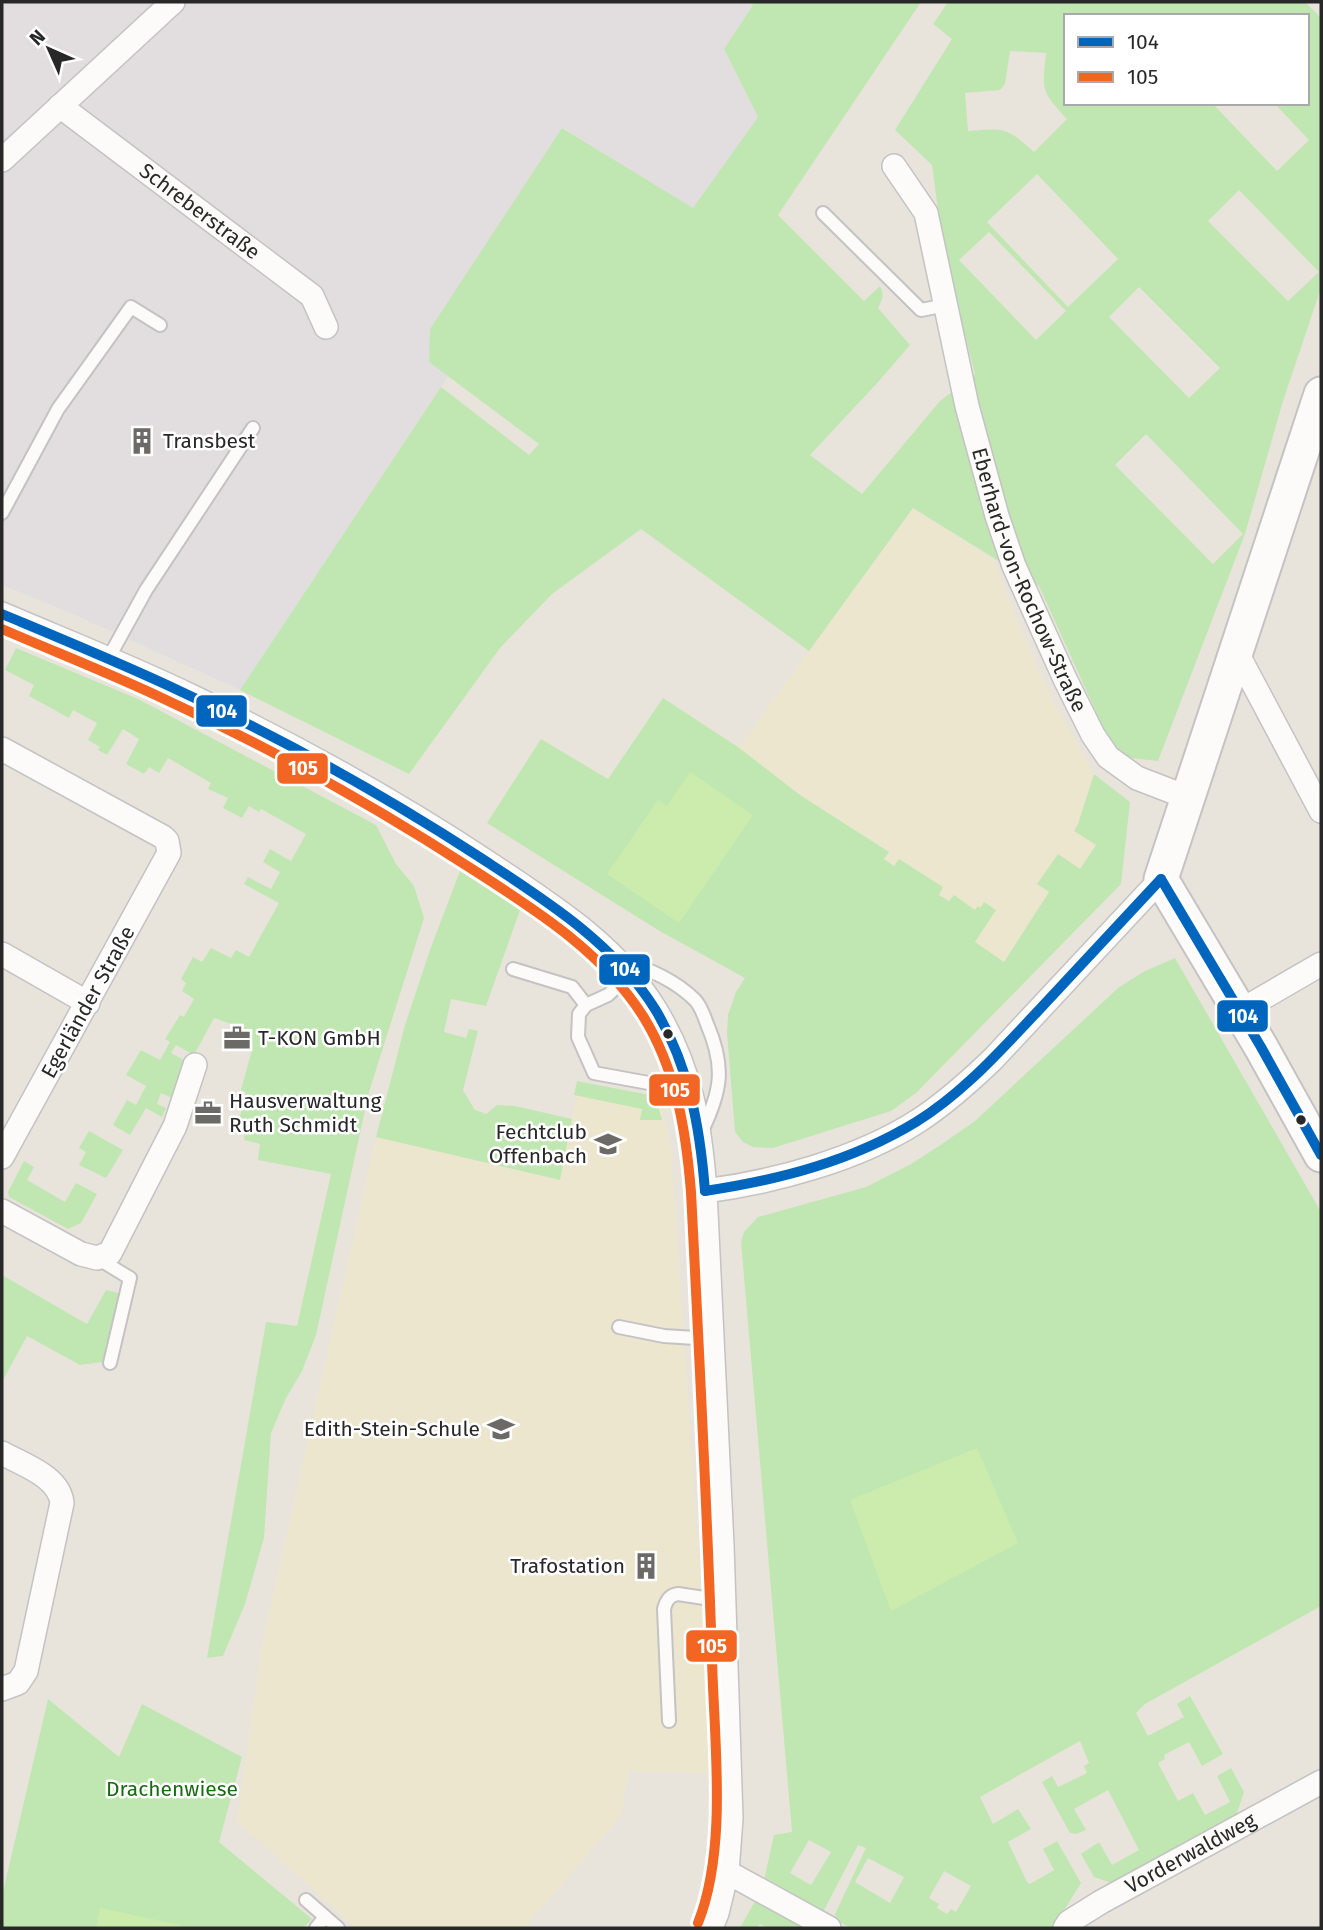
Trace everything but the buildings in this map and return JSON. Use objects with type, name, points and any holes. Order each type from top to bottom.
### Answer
[{"type":"main road","points":[[1321,394],[1316,429],[1160,879],[1240,1011],[1321,1155]]},
{"type":"street","points":[[2,160],[173,2]]},
{"type":"street","name":"Schreberstraße","points":[[60,106],[313,296],[326,327]]},
{"type":"street","name":"Eberhard-von-Rochow-Straße","points":[[894,166],[926,213],[967,405],[998,516],[1014,566],[1065,679],[1108,757],[1137,778],[1189,798]]},
{"type":"street","points":[[2,614],[228,714],[383,797],[574,921],[622,967],[655,1009],[687,1074],[700,1134],[705,1191],[731,1818],[723,1894],[710,1928]]},
{"type":"street","points":[[1237,653],[1321,811]]},
{"type":"street","name":"Egerländer Straße","points":[[2,749],[163,837],[169,846],[169,853],[160,871],[2,1157]]},
{"type":"street","points":[[705,1191],[752,1184],[837,1158],[892,1135],[933,1111],[993,1059],[1160,879]]},
{"type":"street","points":[[2,954],[88,1003]]},
{"type":"street","points":[[1240,1011],[1321,964]]},
{"type":"street","points":[[2,1211],[81,1254],[97,1258],[110,1253],[175,1126],[195,1065]]},
{"type":"street","points":[[2,1453],[55,1485],[62,1503],[26,1671],[18,1683],[2,1689]]},
{"type":"street","name":"Vorderwaldweg","points":[[1065,1928],[1069,1922],[1101,1902],[1321,1782]]},
{"type":"street","points":[[727,1872],[829,1928]]},
{"type":"lane","points":[[823,214],[921,310],[946,305]]},
{"type":"lane","points":[[2,513],[58,410],[131,307],[160,326]]},
{"type":"lane","points":[[108,659],[146,590],[253,428]]},
{"type":"lane","points":[[687,1074],[654,1084],[594,1073],[582,1047],[577,1026],[579,1014],[586,1005],[608,995],[622,967],[658,973],[698,1003],[710,1032],[719,1071],[714,1105],[700,1134]]},
{"type":"lane","points":[[513,969],[572,987],[586,1005]]},
{"type":"lane","points":[[97,1258],[130,1278],[110,1363]]},
{"type":"lane","points":[[619,1327],[664,1336],[711,1339]]},
{"type":"lane","points":[[669,1721],[663,1609],[666,1601],[678,1594],[724,1601]]},
{"type":"lane","points":[[306,1900],[338,1928]]},
{"type":"lane","points":[[316,1928],[326,1917]]},
{"type":"shaded area","points":[[2,2],[750,2],[753,5],[724,49],[758,117],[693,209],[563,128],[429,362],[449,375],[240,690],[64,610],[2,585]]},
{"type":"shaded area","points":[[913,508],[993,559],[1023,636],[1054,704],[1094,774],[1130,802],[1121,884],[916,1093],[746,978],[658,930],[487,823],[541,739],[608,779],[663,698],[739,747]]},
{"type":"shaded area","name":"Edith-Stein-Schule","points":[[578,1089],[661,1104],[671,1148],[713,1773],[628,1771],[621,1816],[524,1928],[356,1928],[237,1821],[262,1643],[376,1137],[559,1180]]},
{"type":"green space","points":[[750,2],[921,2],[778,215],[864,301],[880,286],[882,297],[878,308],[910,345],[810,455],[862,494],[940,401],[975,374],[944,256],[932,165],[895,130],[952,39],[933,24],[948,2],[1305,2],[1321,18],[1321,288],[1283,401],[1245,534],[1158,761],[1130,758],[1114,746],[1039,586],[913,508],[809,651],[641,529],[552,594],[500,648],[409,774],[240,690],[441,387],[529,455],[539,444],[429,362],[430,329],[562,128],[693,208],[758,117],[724,49],[753,5]],"holes":[[[1010,51],[1046,53],[1045,90],[1067,119],[1034,152],[1004,131],[968,131],[965,93],[1000,90],[1005,84]],[[1037,174],[1118,259],[1068,307],[987,222]],[[1239,190],[1319,272],[1288,301],[1208,221]],[[989,232],[1066,311],[1036,340],[959,260]],[[1139,287],[1220,368],[1189,398],[1109,317]],[[1146,434],[1243,534],[1213,564],[1115,465]]]},
{"type":"green space","points":[[16,648],[138,699],[376,825],[396,864],[414,886],[424,918],[369,1092],[316,1335],[302,1371],[286,1398],[271,1433],[264,1538],[245,1604],[223,1656],[207,1658],[266,1322],[297,1326],[331,1174],[258,1160],[260,1144],[244,1140],[245,1131],[237,1129],[246,1092],[241,1090],[253,1046],[247,1044],[250,1031],[214,1018],[194,1055],[176,1045],[171,1053],[189,1063],[172,1098],[161,1093],[157,1104],[166,1108],[162,1117],[146,1108],[130,1135],[113,1125],[127,1100],[136,1105],[146,1086],[126,1075],[141,1050],[160,1060],[170,1042],[165,1039],[180,1015],[184,1017],[194,999],[182,991],[186,983],[181,979],[193,957],[202,962],[211,948],[231,958],[236,950],[249,957],[279,903],[244,884],[248,877],[271,889],[280,872],[263,862],[270,849],[291,861],[306,834],[261,809],[259,812],[249,806],[242,818],[223,808],[228,798],[208,789],[211,783],[168,758],[159,773],[149,767],[144,774],[126,764],[139,739],[123,729],[107,755],[98,750],[100,747],[88,740],[97,723],[73,710],[69,718],[29,696],[34,685],[5,670]]},
{"type":"green space","points":[[663,698],[738,747],[800,795],[889,852],[884,859],[894,866],[899,859],[943,887],[939,895],[949,901],[954,895],[975,910],[984,902],[996,910],[975,942],[1004,962],[1049,892],[1037,884],[1058,854],[1080,869],[1096,845],[1074,831],[1094,774],[1130,802],[1121,884],[916,1093],[891,1111],[773,1148],[753,1147],[743,1142],[735,1132],[727,1033],[728,1015],[736,992],[745,978],[658,930],[487,823],[541,739],[608,779]]},
{"type":"green space","points":[[690,772],[753,815],[679,923],[607,874],[658,800],[667,806]]},
{"type":"green space","points":[[460,871],[520,910],[486,1006],[451,999],[444,1032],[466,1038],[469,1029],[478,1031],[463,1090],[475,1110],[486,1114],[497,1105],[515,1106],[572,1119],[560,1180],[376,1137],[405,1025]]},
{"type":"green space","points":[[1175,958],[1321,1212],[1321,1606],[1145,1704],[1136,1713],[1148,1736],[1184,1717],[1177,1704],[1190,1696],[1223,1754],[1202,1766],[1189,1742],[1164,1755],[1165,1759],[1158,1763],[1178,1801],[1193,1793],[1205,1815],[1230,1802],[1217,1776],[1231,1768],[1244,1792],[1236,1816],[1114,1884],[1094,1877],[1081,1854],[1099,1842],[1112,1865],[1139,1850],[1108,1790],[1074,1809],[1086,1830],[1076,1834],[1070,1833],[1042,1782],[1052,1776],[1058,1787],[1087,1773],[1084,1766],[1089,1763],[1080,1741],[980,1797],[993,1824],[1018,1809],[1031,1829],[1008,1842],[1027,1882],[1030,1884],[1054,1870],[1043,1849],[1057,1841],[1081,1883],[1053,1928],[851,1928],[837,1921],[835,1914],[866,1848],[858,1845],[823,1912],[764,1880],[774,1835],[792,1832],[741,1242],[744,1232],[758,1217],[866,1187],[939,1146],[975,1121],[1118,988],[1143,972]],"holes":[[[809,1840],[831,1852],[811,1885],[790,1873]],[[868,1858],[904,1877],[890,1903],[855,1882]],[[944,1871],[971,1886],[956,1912],[951,1909],[947,1914],[937,1908],[939,1904],[929,1898]]]},
{"type":"green space","points":[[577,1081],[655,1096],[662,1120],[640,1120],[642,1109],[574,1095]]},
{"type":"green space","points":[[89,1131],[123,1150],[106,1178],[79,1165],[86,1152],[79,1148]]},
{"type":"green space","points":[[24,1161],[34,1167],[27,1180],[65,1202],[76,1183],[97,1194],[81,1223],[68,1229],[9,1197],[8,1192]]},
{"type":"green space","points":[[2,1275],[87,1324],[106,1290],[122,1294],[103,1362],[80,1365],[27,1336],[2,1382]]},
{"type":"green space","points":[[977,1448],[1018,1543],[891,1611],[850,1500]]},
{"type":"green space","name":"Drachenwiese","points":[[48,1699],[119,1757],[142,1704],[242,1757],[219,1842],[312,1919],[303,1928],[2,1928],[2,1896]]},
{"type":"green space","points":[[758,1901],[808,1928],[768,1928],[760,1924],[757,1928],[740,1928],[754,1903]]},
{"type":"green space","points":[[100,1908],[180,1925],[179,1928],[96,1928]]},
{"type":"transit line","name":"104","points":[[2,614],[167,685],[327,766],[443,834],[529,890],[599,943],[638,985],[667,1030],[691,1097],[700,1143],[705,1191]]},
{"type":"transit line","name":"105","points":[[2,629],[142,689],[242,736],[435,845],[543,916],[587,951],[626,993],[654,1036],[664,1057],[678,1101],[686,1146],[700,1367],[717,1793],[713,1861],[698,1923]]},
{"type":"transit line","name":"104","points":[[1161,879],[1261,1047],[1321,1155]]},
{"type":"transit line","name":"104","points":[[705,1191],[787,1175],[841,1158],[892,1136],[933,1111],[995,1056],[1161,879]]},
{"type":"place","name":"Transbest","points":[[142,441]]},
{"type":"place","name":"T-KON GmbH","points":[[237,1038]]},
{"type":"place","name":"Hausverwaltung Ruth Schmidt","points":[[208,1113]]},
{"type":"place","name":"Fechtclub Offenbach","points":[[608,1144]]},
{"type":"place","name":"Edith-Stein-Schule","points":[[501,1429]]},
{"type":"place","name":"Trafostation","points":[[646,1566]]}]
